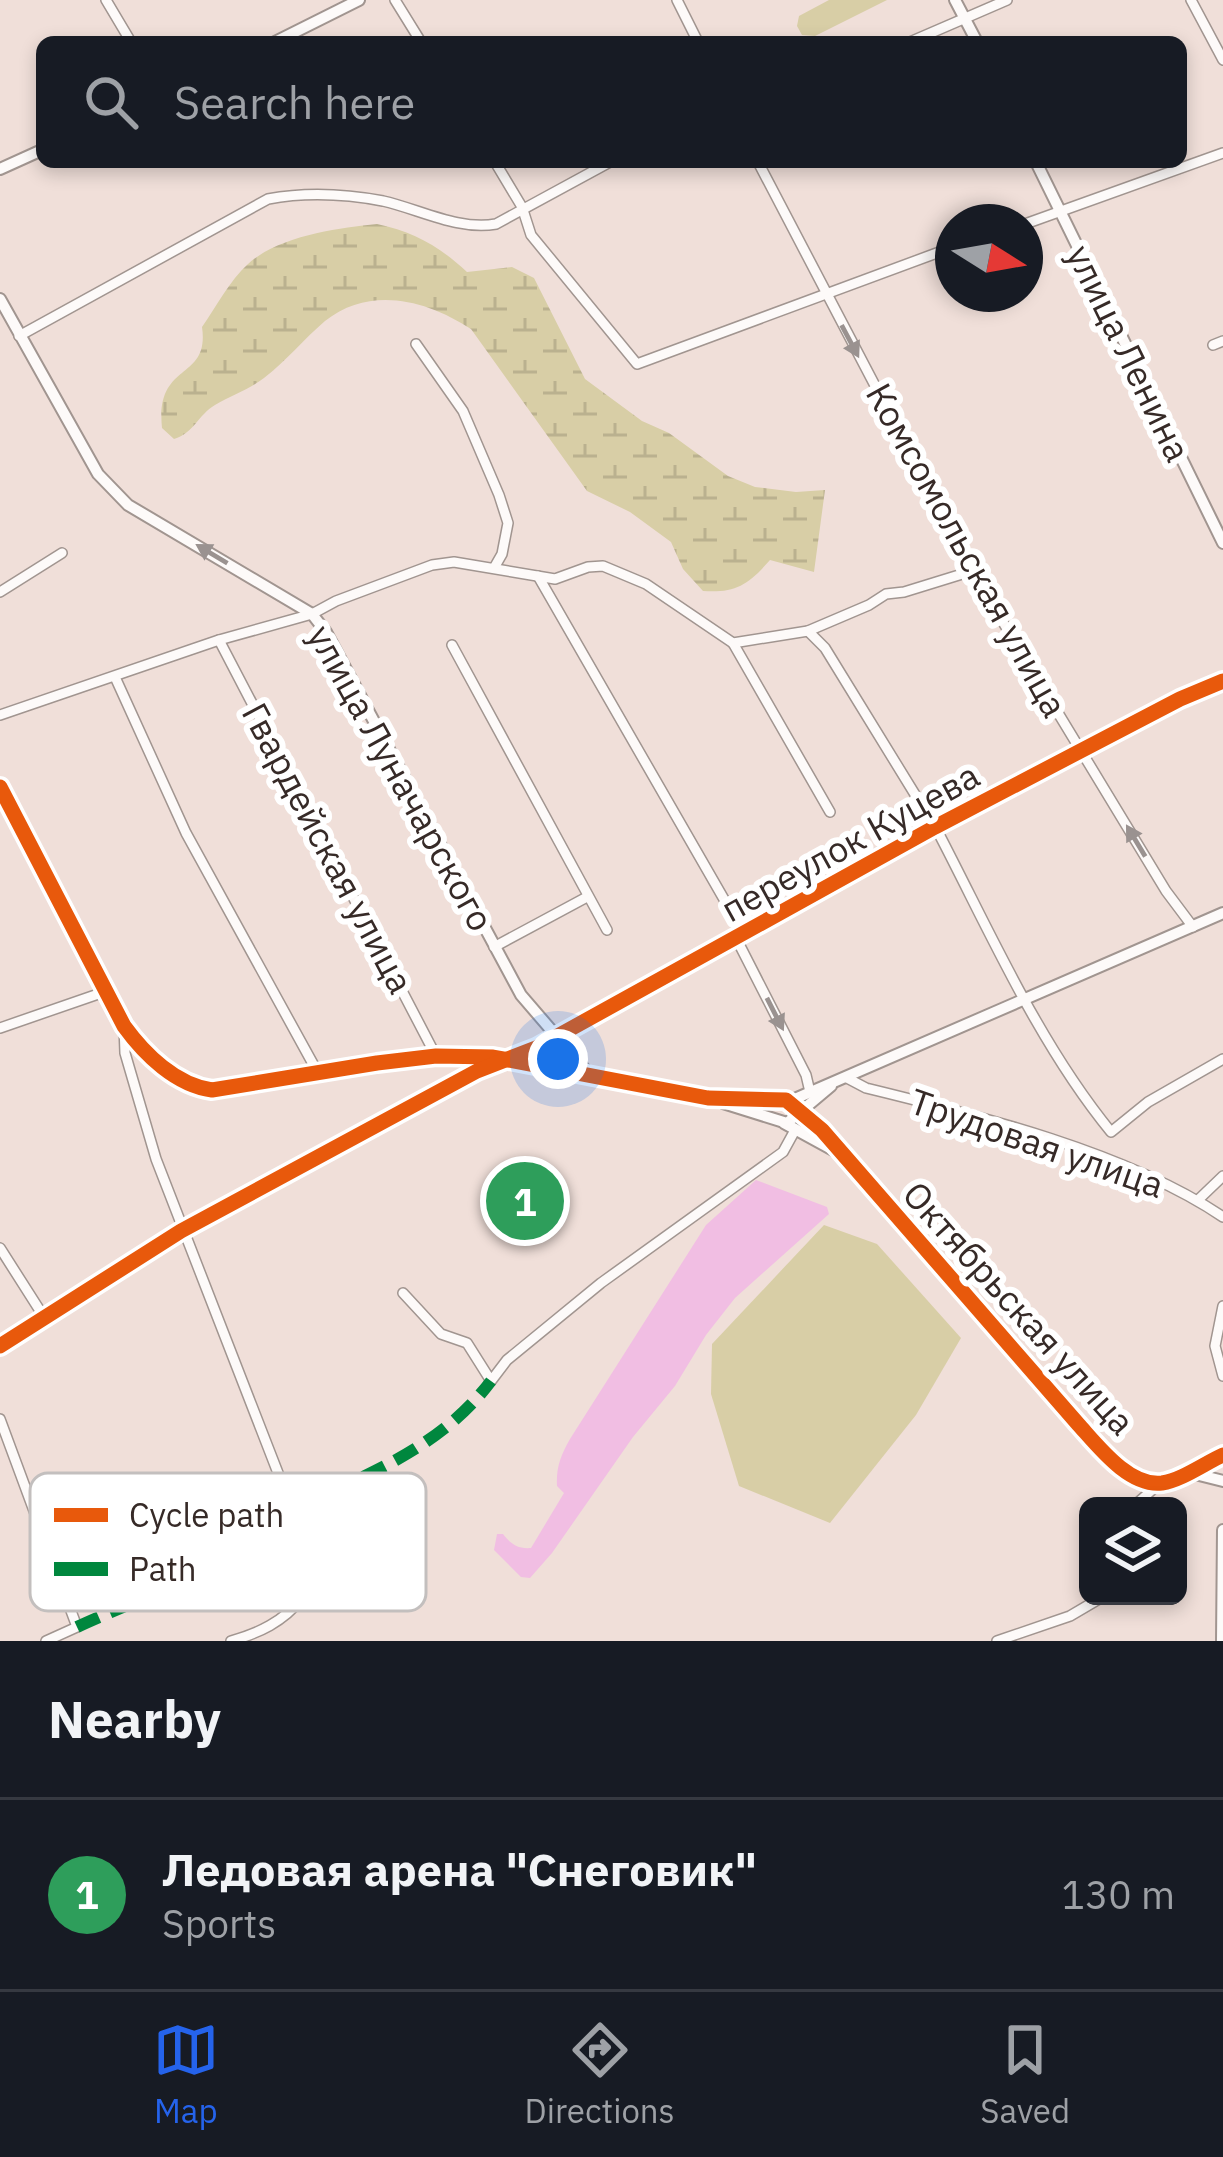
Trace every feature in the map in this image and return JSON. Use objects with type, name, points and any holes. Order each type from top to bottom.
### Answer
[{"type":"street","points":[[106,0],[127,36]]},
{"type":"street","points":[[287,36],[359,0]]},
{"type":"street","points":[[394,0],[417,36]]},
{"type":"street","points":[[677,0],[695,36]]},
{"type":"street","points":[[955,0],[974,36]]},
{"type":"street","points":[[925,36],[1007,0]]},
{"type":"street","points":[[1191,0],[1223,60]]},
{"type":"street","points":[[0,169],[36,153]]},
{"type":"street","points":[[1187,166],[1223,153]]},
{"type":"street","points":[[499,168],[532,235],[637,364],[935,254]]},
{"type":"street","points":[[19,336],[268,199],[313,195],[382,201],[478,227],[496,224],[598,168]]},
{"type":"street","name":"Комсомольская улица","points":[[761,168],[972,571],[1193,927]]},
{"type":"street","name":"улица Ленина","points":[[1039,168],[1223,543]]},
{"type":"street","points":[[1043,218],[1182,168]]},
{"type":"street","name":"улица Луначарского","points":[[0,299],[98,474],[128,505],[312,614],[326,632],[521,995],[592,1076]]},
{"type":"street","points":[[416,344],[463,411],[499,495],[508,523],[494,568]]},
{"type":"street","points":[[0,592],[62,553]]},
{"type":"street","points":[[0,715],[219,640],[312,614],[432,565],[454,562],[555,579],[603,566],[646,584],[733,643],[830,812]]},
{"type":"street","points":[[733,643],[808,631],[886,594],[972,571]]},
{"type":"street","points":[[538,577],[740,936],[806,1075],[822,1090]]},
{"type":"street","name":"Трудовая улица","points":[[808,631],[825,648],[937,831],[1025,998],[1090,1106],[1111,1132],[1148,1102],[1223,1059]]},
{"type":"street","name":"Гвардейская улица","points":[[219,640],[436,1056]]},
{"type":"street","points":[[452,644],[607,930]]},
{"type":"street","points":[[115,677],[185,833],[318,1073]]},
{"type":"street","name":"переулок Куцева","points":[[0,1346],[182,1231],[465,1077],[554,1036],[1223,681]]},
{"type":"street","points":[[0,787],[124,1026],[177,1078],[195,1088],[212,1090],[436,1056],[508,1060],[790,1114]]},
{"type":"street","points":[[494,947],[587,896]]},
{"type":"street","points":[[403,1293],[441,1334],[466,1343],[491,1381],[507,1360],[601,1283],[782,1152],[790,1114],[822,1090],[1223,913]]},
{"type":"street","points":[[0,1028],[106,991]]},
{"type":"street","points":[[124,1026],[134,1088],[182,1231],[278,1473]]},
{"type":"street","name":"Трудовая улица","points":[[847,1078],[866,1088],[1131,1167],[1223,1217]]},
{"type":"street","points":[[822,1090],[818,1113],[822,1130]]},
{"type":"street","points":[[708,1098],[790,1114]]},
{"type":"street","name":"Октябрьская улица","points":[[790,1114],[822,1130],[1090,1437],[1133,1474],[1160,1483]]},
{"type":"street","name":"Октябрьская улица","points":[[790,1114],[845,1156]]},
{"type":"street","points":[[1198,1200],[1223,1176]]},
{"type":"street","points":[[0,1248],[44,1317]]},
{"type":"street","points":[[1223,1306],[1214,1346],[1223,1376]]},
{"type":"street","points":[[0,1419],[30,1500]]},
{"type":"street","points":[[1144,1497],[1160,1483],[1223,1455]]},
{"type":"street","points":[[1187,1472],[1223,1481]]},
{"type":"street","points":[[1222,1641],[1223,1530]]},
{"type":"street","points":[[997,1641],[1089,1605]]},
{"type":"street","points":[[46,1641],[77,1627],[71,1611]]},
{"type":"street","points":[[231,1641],[267,1628],[290,1611]]},
{"type":"green space","points":[[829,0],[887,0],[815,36],[802,35],[799,16]]},
{"type":"green space","points":[[377,224],[425,241],[467,272],[512,267],[534,278],[585,379],[728,476],[755,487],[825,490],[814,572],[770,560],[741,586],[703,591],[683,569],[671,542],[630,512],[587,491],[471,329],[417,304],[379,300],[342,310],[264,378],[209,409],[186,433],[174,439],[162,428],[166,391],[198,356],[202,327],[248,264],[292,240]]},
{"type":"green space","points":[[824,1225],[877,1244],[961,1338],[916,1415],[830,1523],[739,1486],[711,1394],[712,1344]]},
{"type":"shaded area","points":[[756,1180],[827,1207],[829,1214],[735,1298],[552,1553],[530,1578],[521,1577],[494,1550],[497,1534],[518,1547],[531,1548],[564,1493],[557,1486],[557,1473],[570,1439],[706,1225]]},
{"type":"marked path","points":[[371,1473],[425,1443],[471,1405],[491,1381]]},
{"type":"marked path","points":[[77,1627],[113,1611]]},
{"type":"cycle path","points":[[0,1346],[181,1231],[477,1071],[536,1048],[935,827],[1223,681]]},
{"type":"cycle path","points":[[0,787],[124,1026],[152,1058],[186,1082],[212,1090],[436,1056],[493,1057],[708,1098],[786,1100],[822,1130],[1078,1424],[1126,1472],[1162,1483],[1223,1455]]},
{"type":"place","name":"Ледовая арена \"Снеговик\"","points":[[525,1201]]}]
